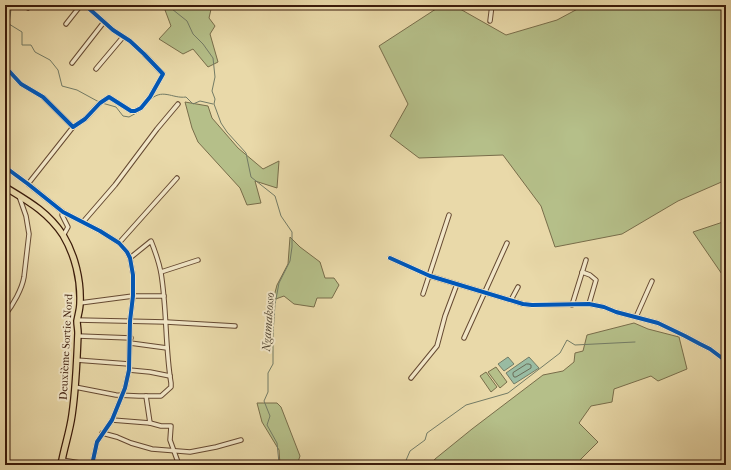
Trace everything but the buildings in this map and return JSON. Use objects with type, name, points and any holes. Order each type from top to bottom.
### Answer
[{"type":"main road","name":"Deuxième Sortie Nord","points":[[5,187],[28,200],[52,220],[63,236],[76,267],[80,303],[75,387],[72,417],[61,463]]},
{"type":"street","points":[[66,24],[81,5]]},
{"type":"street","points":[[28,184],[73,128],[85,119],[100,103],[109,97],[131,111],[135,111],[141,108],[150,97],[163,74],[130,41],[104,22],[85,5]]},
{"type":"street","points":[[490,21],[492,5]]},
{"type":"street","points":[[72,63],[104,22]]},
{"type":"street","points":[[96,69],[123,37]]},
{"type":"street","points":[[5,69],[10,72],[21,84],[43,97],[73,128]]},
{"type":"street","points":[[82,222],[115,185],[157,129],[178,104]]},
{"type":"street","points":[[5,167],[63,212],[106,234],[119,243],[128,252],[130,258],[133,275],[133,296],[130,321],[129,370],[125,388],[112,420],[97,442],[93,465],[61,463]]},
{"type":"street","points":[[119,243],[177,178]]},
{"type":"street","points":[[5,316],[14,302],[23,282],[25,269],[29,234],[26,216],[19,195]]},
{"type":"street","points":[[63,212],[63,216],[68,227],[63,236]]},
{"type":"street","points":[[423,294],[449,215]]},
{"type":"street","points":[[75,387],[122,395],[161,396],[171,387],[161,272],[151,240],[130,258]]},
{"type":"street","points":[[464,338],[507,243]]},
{"type":"street","points":[[390,258],[430,276],[523,304],[589,304],[658,323],[710,349],[726,361]]},
{"type":"street","points":[[161,272],[198,260]]},
{"type":"street","points":[[572,305],[586,260]]},
{"type":"street","points":[[582,272],[590,275],[596,280],[589,304]]},
{"type":"street","points":[[636,317],[652,282]]},
{"type":"street","points":[[411,378],[437,346],[445,316],[457,284]]},
{"type":"street","points":[[511,300],[518,287]]},
{"type":"street","points":[[80,303],[133,296],[164,296]]},
{"type":"street","points":[[78,320],[166,322],[235,326]]},
{"type":"street","points":[[78,336],[130,338]]},
{"type":"street","points":[[130,343],[167,348]]},
{"type":"street","points":[[76,360],[129,364]]},
{"type":"street","points":[[129,370],[170,376]]},
{"type":"street","points":[[146,396],[150,424]]},
{"type":"street","points":[[726,415],[724,418],[726,421]]},
{"type":"street","points":[[112,420],[171,426],[170,440],[179,465]]},
{"type":"street","points":[[102,433],[131,443],[152,448],[190,452],[241,440]]},
{"type":"shaded area","points":[[165,5],[212,5],[209,18],[215,26],[210,34],[218,62],[208,67],[193,49],[183,54],[159,39],[171,26],[165,10]]},
{"type":"shaded area","points":[[442,5],[453,5],[506,35],[557,20],[585,5],[726,5],[726,180],[678,201],[622,234],[555,247],[541,206],[503,155],[419,158],[390,136],[408,104],[379,46]]},
{"type":"shaded area","points":[[185,102],[208,106],[212,118],[238,148],[263,169],[279,161],[277,188],[255,181],[261,203],[247,205],[240,188],[198,142],[192,128]]},
{"type":"shaded area","points":[[726,221],[726,280],[693,232]]},
{"type":"shaded area","points":[[290,237],[300,247],[320,262],[325,278],[334,278],[339,285],[332,298],[317,298],[314,307],[294,304],[284,296],[273,300],[277,285],[288,264]]},
{"type":"shaded area","points":[[634,323],[648,329],[679,337],[687,369],[658,381],[651,376],[614,389],[612,402],[591,406],[579,423],[598,442],[575,465],[430,465],[435,459],[472,429],[543,375],[563,371],[574,362],[575,353],[583,351],[587,335]]},
{"type":"shaded area","points":[[496,367],[507,382],[500,388],[488,372]]},
{"type":"shaded area","points":[[486,372],[497,387],[491,392],[480,376]]},
{"type":"shaded area","points":[[257,403],[277,403],[281,407],[300,456],[297,465],[280,465],[279,450],[262,422]]},
{"type":"water","points":[[508,357],[514,364],[504,371],[498,364]]},
{"type":"water","points":[[529,357],[539,368],[514,384],[506,373]]},
{"type":"waterway","points":[[10,5],[11,9],[9,24],[22,32],[22,45],[31,45],[35,52],[50,60],[58,70],[62,86],[77,90],[99,102]]},
{"type":"waterway","name":"Ngamakosso","points":[[167,5],[187,21],[193,34],[203,44],[213,58],[215,77],[212,91],[215,99],[214,104],[221,123],[246,153],[251,177],[275,196],[281,216],[292,232],[290,261],[279,283],[275,304],[273,364],[268,373],[268,392],[264,401],[270,416],[267,425],[277,443],[279,463],[282,465]]},
{"type":"waterway","points":[[149,101],[158,95],[167,94],[186,97],[193,104],[200,101],[213,104]]},
{"type":"waterway","points":[[102,103],[116,107],[123,116],[129,117],[140,111]]},
{"type":"waterway","points":[[404,465],[410,451],[425,440],[427,433],[466,405],[508,393],[560,353],[567,340],[575,345],[635,342]]},
{"type":"cycle path","points":[[5,69],[10,72],[21,84],[43,97],[73,127],[85,119],[100,103],[109,97],[131,111],[141,108],[150,97],[163,74],[130,41],[113,30],[85,5]]},
{"type":"cycle path","points":[[5,167],[63,212],[100,231],[119,243],[130,258],[133,275],[133,296],[130,321],[129,370],[125,388],[112,420],[97,442],[92,465]]},
{"type":"cycle path","points":[[390,258],[430,276],[523,304],[589,304],[658,323],[710,349],[726,361]]}]
